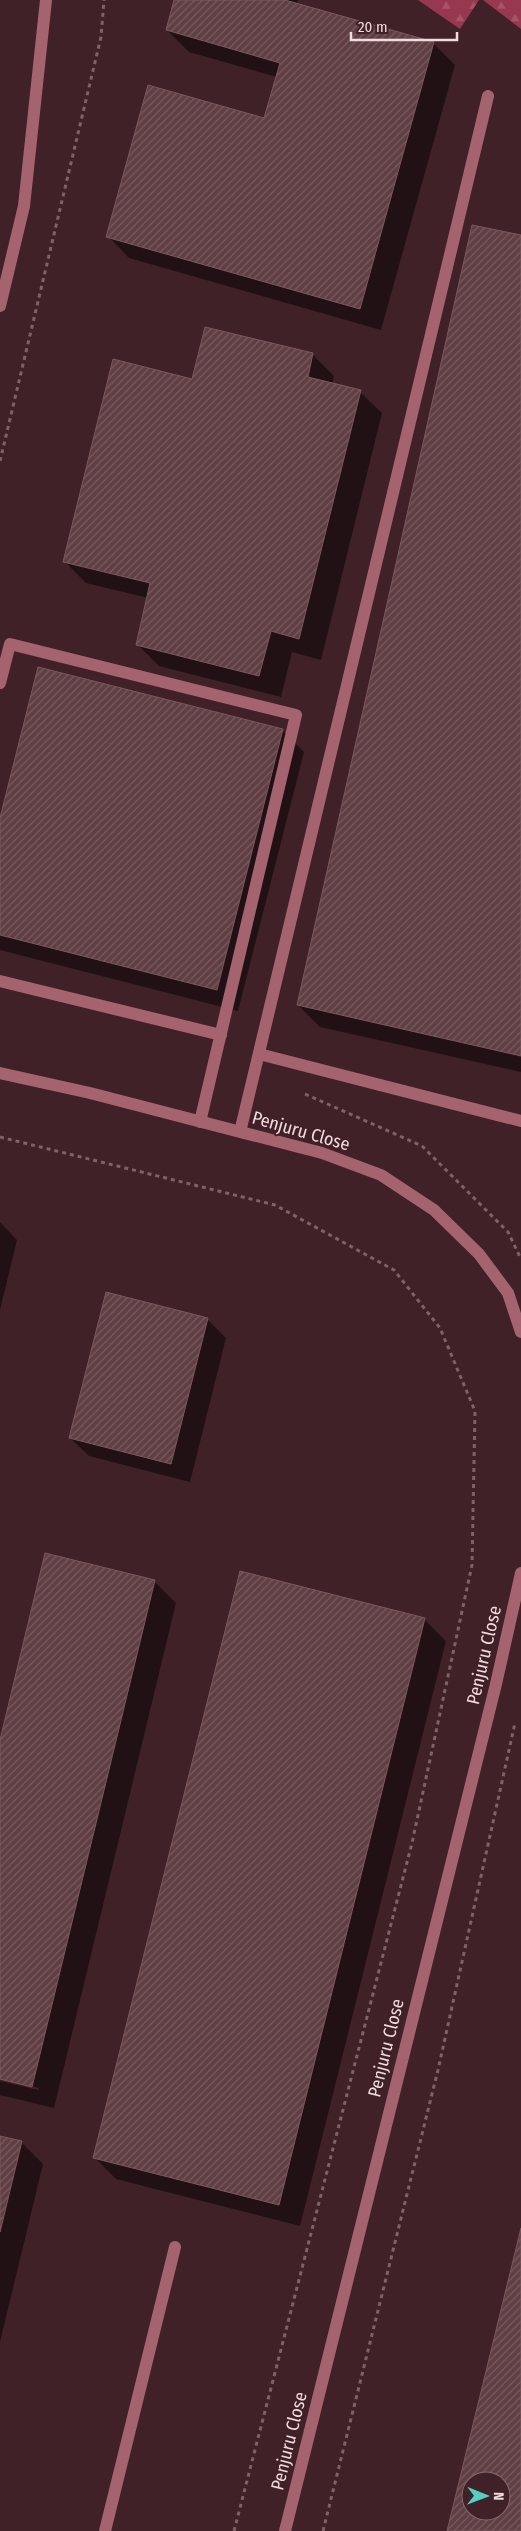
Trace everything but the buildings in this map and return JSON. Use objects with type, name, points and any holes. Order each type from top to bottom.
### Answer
[{"type":"street","points":[[0,306],[24,206],[46,0]]},
{"type":"street","points":[[240,1132],[488,96]]},
{"type":"street","points":[[0,683],[10,644],[296,715],[200,1122]]},
{"type":"street","points":[[0,982],[221,1036]]},
{"type":"street","points":[[259,1054],[521,1122]]},
{"type":"street","name":"Penjuru Close","points":[[0,1073],[322,1153],[381,1175],[434,1210],[479,1254],[508,1293],[521,1332]]},
{"type":"street","name":"Penjuru Close","points":[[285,2531],[496,1684],[521,1573]]},
{"type":"street","points":[[105,2531],[176,2247]]},
{"type":"path","points":[[0,461],[101,37],[104,0]]},
{"type":"path","points":[[299,1091],[422,1146],[508,1232],[521,1259]]},
{"type":"path","points":[[0,1137],[275,1205],[394,1270],[440,1328],[475,1411],[472,1565],[412,1843],[234,2531]]},
{"type":"path","points":[[323,2531],[438,2070],[516,1714]]},
{"type":"green space","points":[[418,0],[479,0],[460,29]]},
{"type":"green space","points":[[483,0],[521,0],[521,29]]}]
